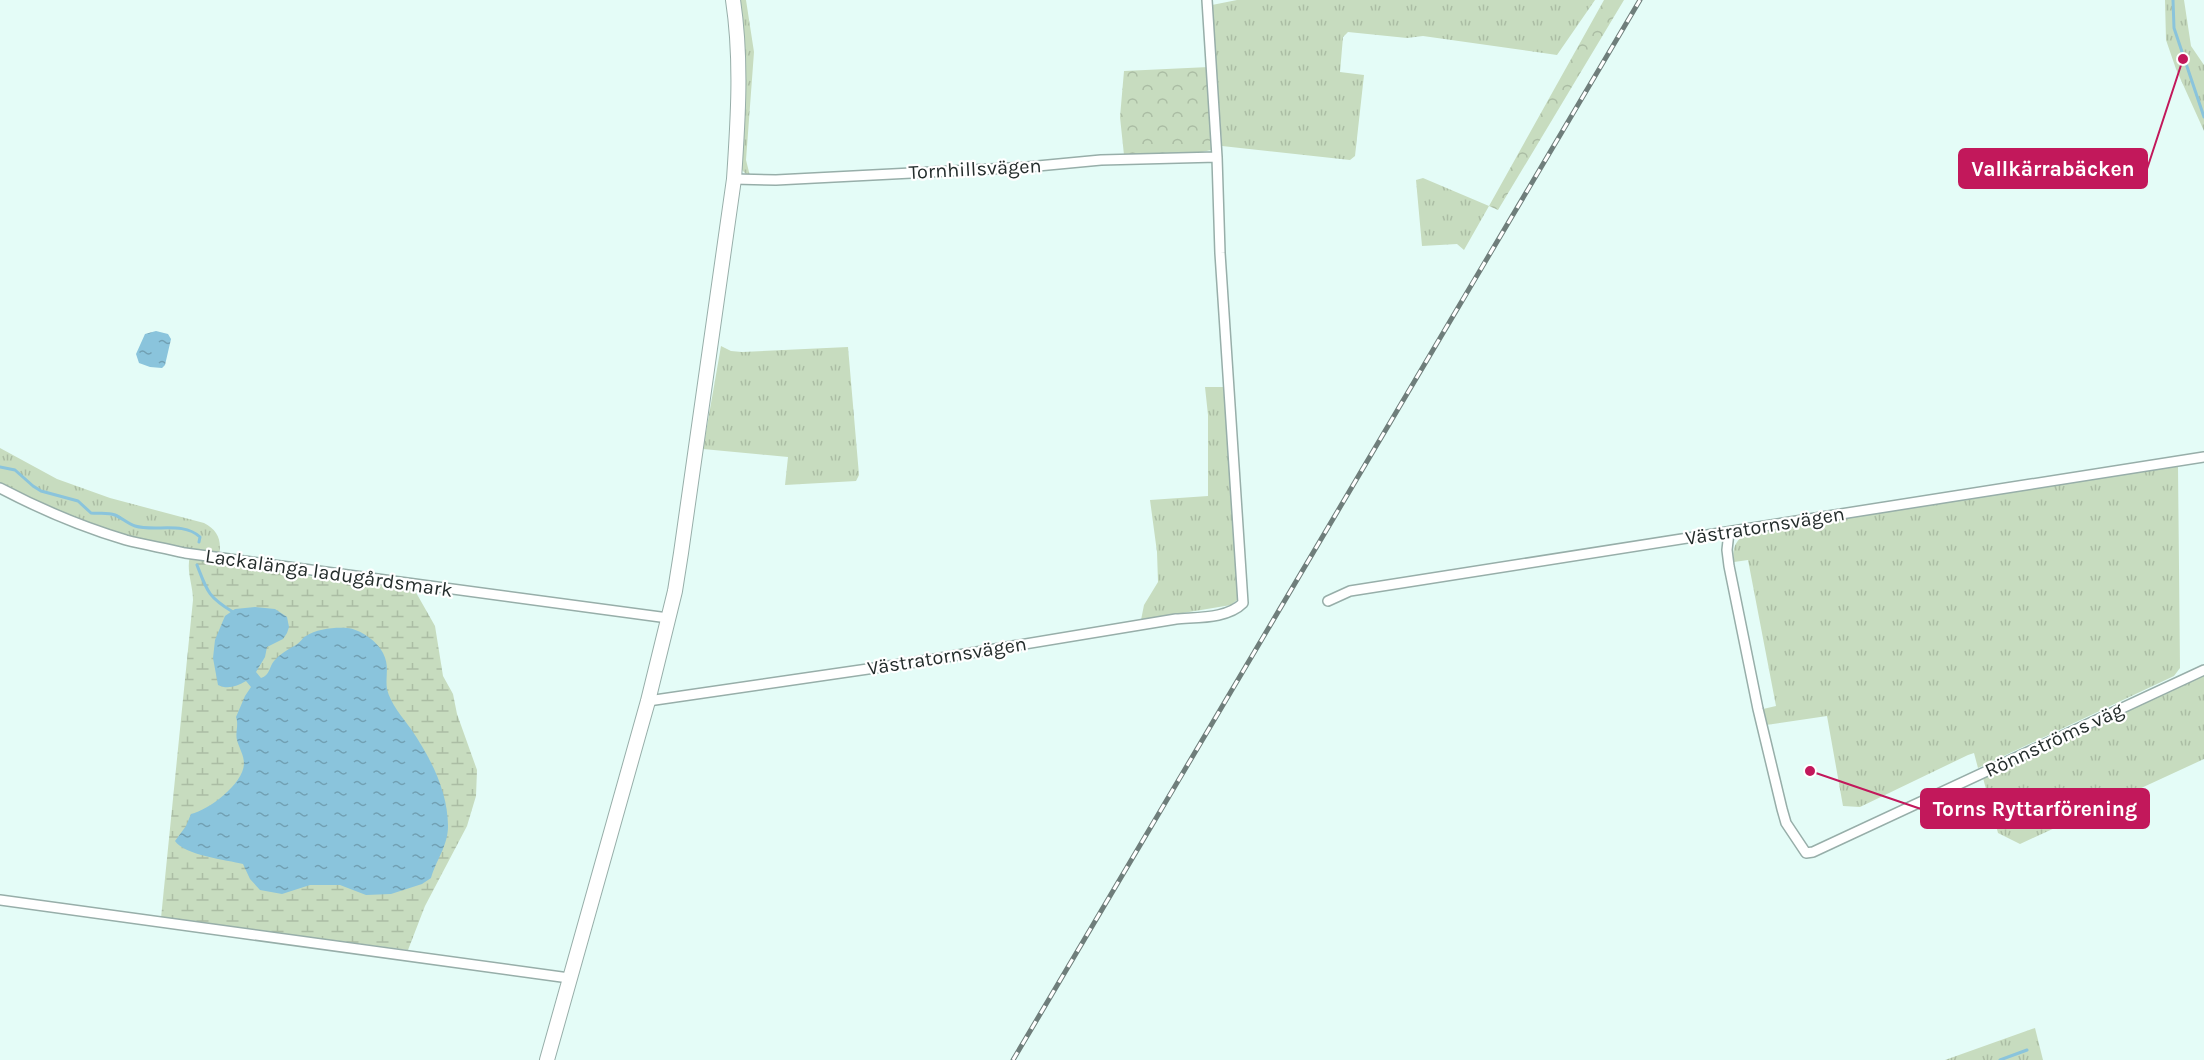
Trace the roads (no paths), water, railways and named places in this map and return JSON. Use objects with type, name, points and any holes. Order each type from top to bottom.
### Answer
[{"type":"main road","points":[[547,1060],[648,701],[683,544],[734,179],[738,56],[733,0]]},
{"type":"street","points":[[1207,0],[1216,157]]},
{"type":"street","name":"Tornhillsvägen","points":[[734,179],[776,180],[1027,167],[1101,160],[1216,157]]},
{"type":"street","name":"Västratornsvägen","points":[[648,701],[916,662],[1176,619],[1216,616],[1238,609],[1243,603],[1220,253],[1216,157]]},
{"type":"street","name":"Västratornsvägen","points":[[1328,602],[1350,591],[2204,457]]},
{"type":"street","name":"Lackalänga ladugårdsmark","points":[[0,488],[46,511],[100,531],[126,540],[185,553],[668,618]]},
{"type":"street","name":"Rönnströms väg","points":[[1729,532],[1727,550],[1732,577],[1782,809],[1786,823],[1806,853],[1813,852],[2204,670]]},
{"type":"street","points":[[0,900],[569,978]]},
{"type":"water","points":[[156,331],[168,334],[171,339],[165,365],[162,368],[139,363],[136,354],[145,334]]},
{"type":"water","points":[[255,607],[275,609],[287,617],[289,627],[283,639],[267,647],[265,657],[256,672],[261,678],[266,675],[281,654],[305,637],[320,630],[342,628],[363,633],[383,653],[389,694],[431,763],[445,800],[448,826],[444,846],[431,878],[422,884],[391,894],[366,895],[340,885],[310,885],[282,894],[260,890],[250,879],[243,864],[187,850],[175,841],[186,826],[191,814],[207,807],[224,795],[232,788],[242,772],[244,761],[237,740],[236,717],[251,687],[246,681],[229,687],[218,685],[213,658],[215,640],[225,616],[235,609]]},
{"type":"waterway","points":[[2173,0],[2174,28],[2204,117]]},
{"type":"waterway","points":[[0,467],[15,470],[41,491],[78,501],[91,513],[112,514],[143,528],[185,529],[200,537],[199,542]]},
{"type":"waterway","points":[[197,565],[209,593],[233,612]]},
{"type":"waterway","points":[[2000,1060],[2027,1050]]},
{"type":"railway","points":[[1013,1060],[1640,0]]},
{"type":"place","name":"Vallkärrabäcken","points":[[2183,59]]},
{"type":"place","name":"Torns Ryttarförening","points":[[1810,771]]}]
